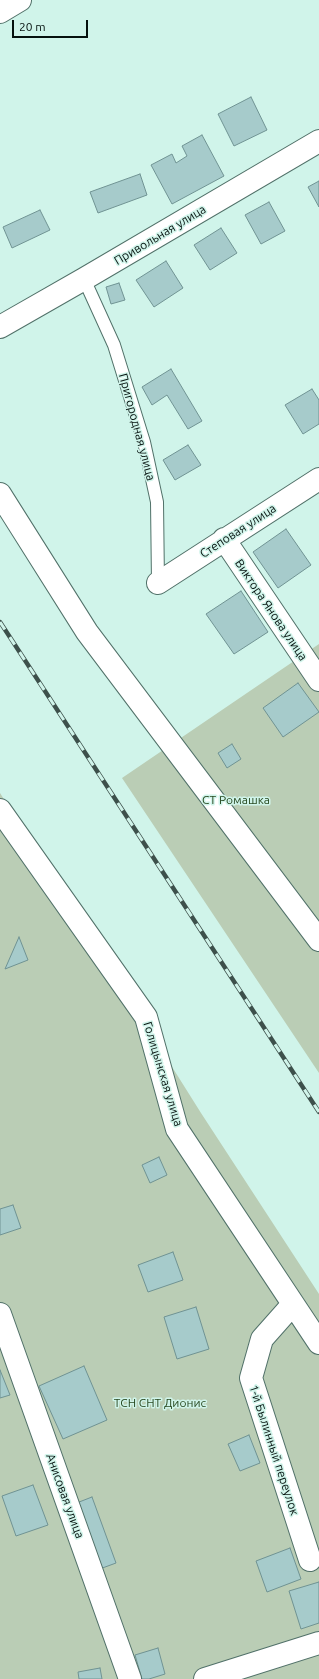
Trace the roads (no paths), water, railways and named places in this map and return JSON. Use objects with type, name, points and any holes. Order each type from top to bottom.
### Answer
[{"type":"street","points":[[0,12],[20,0]]},
{"type":"street","name":"Привольная улица","points":[[0,327],[84,280],[319,141]]},
{"type":"street","name":"Степовая улица","points":[[158,582],[319,479]]},
{"type":"street","points":[[0,494],[86,632],[319,940]]},
{"type":"street","name":"Виктора Янова улица","points":[[224,539],[319,680]]},
{"type":"street","name":"Голицынская улица","points":[[0,810],[146,1017],[178,1129],[319,1343]]},
{"type":"street","name":"1-й Былинный переулок","points":[[293,1304],[262,1339],[251,1378],[310,1560]]},
{"type":"street","name":"Анисовая улица","points":[[0,1314],[130,1679]]},
{"type":"street","points":[[205,1679],[319,1643]]},
{"type":"lane","name":"Пригородная улица","points":[[84,280],[114,345],[144,442],[157,502],[158,582]]},
{"type":"railway","points":[[0,622],[319,1112]]},
{"type":"park label","name":"СТ Ромашка","points":[[236,800]]},
{"type":"park label","name":"ТСН СНТ Дионис","points":[[160,1403]]}]
